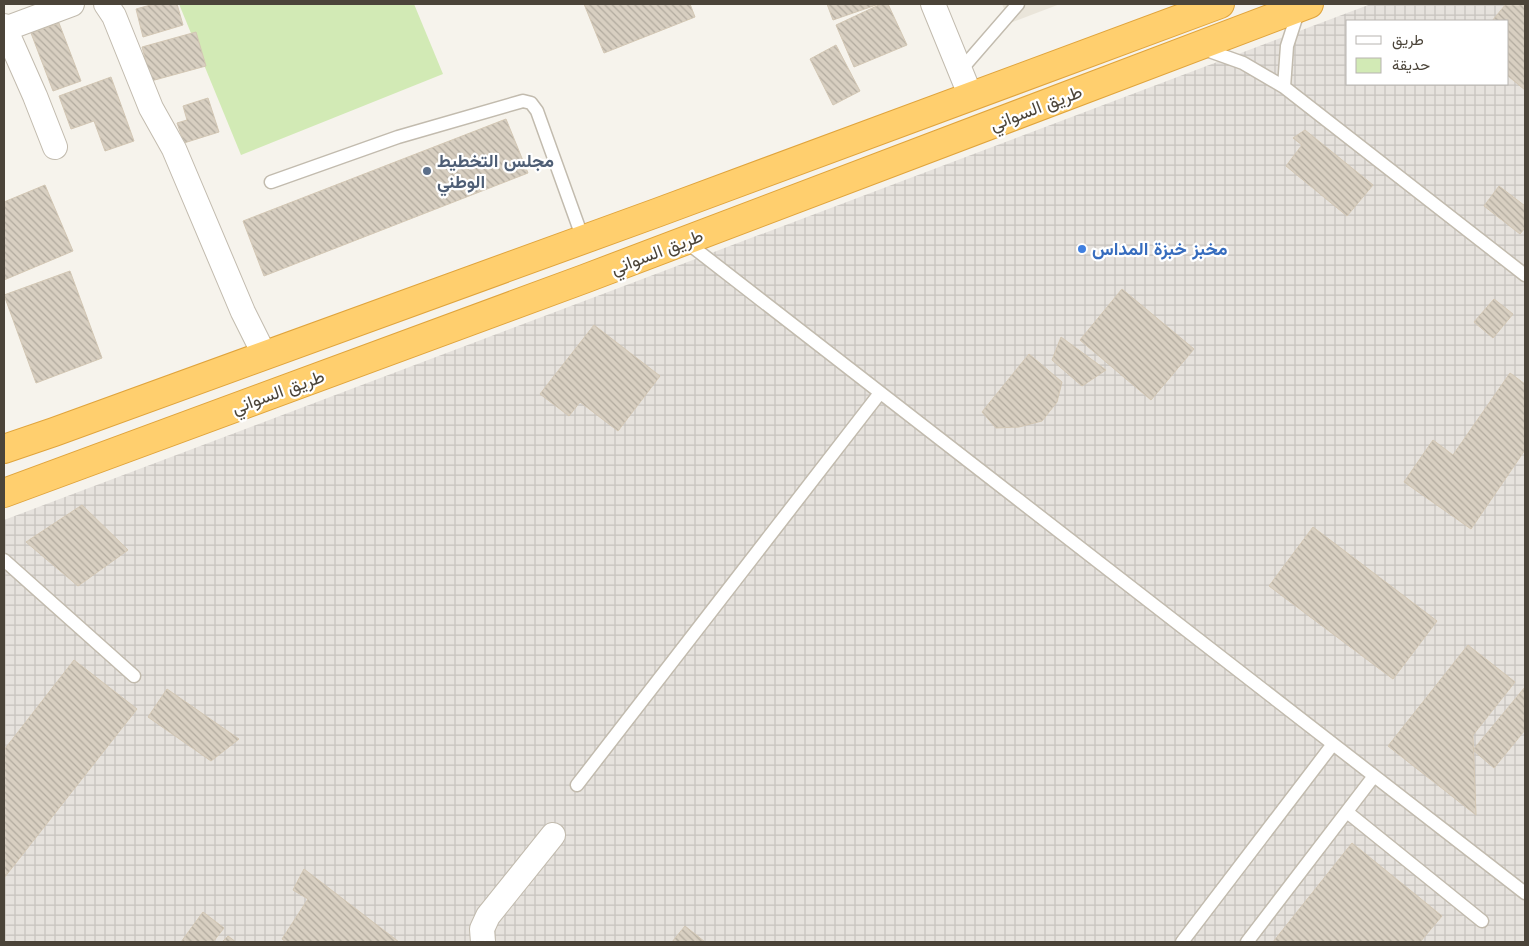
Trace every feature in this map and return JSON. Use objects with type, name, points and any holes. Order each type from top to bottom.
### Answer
[{"type":"highway","name":"طريق السواني","points":[[4,449],[265,356],[1220,4]]},
{"type":"highway","name":"طريق السواني","points":[[4,493],[685,241],[1304,6]]},
{"type":"street","points":[[55,147],[35,96],[4,28],[72,4]]},
{"type":"street","points":[[106,4],[114,16],[151,108],[174,149],[242,312],[265,356]]},
{"type":"street","points":[[933,4],[971,97]]},
{"type":"street","points":[[483,942],[482,929],[488,916],[553,835]]},
{"type":"lane","points":[[960,72],[1018,4]]},
{"type":"lane","points":[[1284,87],[1287,46],[1304,6]]},
{"type":"lane","points":[[1197,47],[1243,64],[1284,87],[1525,275]]},
{"type":"lane","points":[[271,182],[398,137],[523,101],[531,103],[537,111],[583,239]]},
{"type":"lane","points":[[685,241],[1525,894]]},
{"type":"lane","points":[[577,785],[880,393]]},
{"type":"lane","points":[[4,560],[134,676]]},
{"type":"lane","points":[[1182,942],[1333,744]]},
{"type":"lane","points":[[1247,942],[1374,776]]},
{"type":"lane","points":[[1347,812],[1482,921]]},
{"type":"shaded area","points":[[1002,4],[1060,4],[1010,23]]},
{"type":"shaded area","points":[[1371,4],[1525,4],[1525,942],[4,942],[4,520]]},
{"type":"green space","points":[[179,4],[414,4],[443,74],[241,155]]},
{"type":"building","points":[[154,4],[177,4],[183,25],[143,37],[136,9]]},
{"type":"building","points":[[584,4],[690,4],[695,17],[604,53]]},
{"type":"building","points":[[827,4],[879,4],[833,20]]},
{"type":"building","points":[[881,4],[888,4],[907,45],[854,67],[836,25]]},
{"type":"building","points":[[1506,4],[1525,4],[1525,90],[1509,77],[1509,20],[1493,20]]},
{"type":"building","points":[[59,23],[81,81],[53,91],[31,33]]},
{"type":"building","points":[[196,32],[206,66],[151,81],[142,47]]},
{"type":"building","points":[[836,45],[860,91],[833,105],[810,59]]},
{"type":"building","points":[[111,77],[134,141],[105,151],[94,121],[71,129],[59,96]]},
{"type":"building","points":[[208,98],[219,132],[184,143],[177,123],[187,120],[183,106]]},
{"type":"building","points":[[506,119],[528,173],[264,276],[243,221]]},
{"type":"building","points":[[1305,130],[1373,185],[1347,216],[1286,166],[1302,145],[1293,138]]},
{"type":"building","points":[[45,185],[73,251],[4,280],[4,202]]},
{"type":"building","points":[[1499,186],[1525,206],[1525,228],[1520,234],[1484,206]]},
{"type":"building","points":[[70,271],[102,358],[36,383],[4,295]]},
{"type":"building","points":[[1122,289],[1194,349],[1151,400],[1080,340]]},
{"type":"building","points":[[1494,299],[1513,314],[1493,338],[1474,322]]},
{"type":"building","points":[[594,325],[660,376],[618,431],[580,402],[569,416],[540,394]]},
{"type":"building","points":[[1061,337],[1106,370],[1082,386],[1052,360]]},
{"type":"building","points":[[1029,354],[1062,382],[1057,402],[1042,421],[1019,427],[996,428],[982,412]]},
{"type":"building","points":[[1510,373],[1525,384],[1525,450],[1471,529],[1404,482],[1433,440],[1453,455]]},
{"type":"building","points":[[82,505],[128,550],[78,586],[26,542]]},
{"type":"building","points":[[1313,527],[1437,621],[1393,679],[1269,586]]},
{"type":"building","points":[[1468,645],[1515,682],[1473,735],[1476,815],[1388,746]]},
{"type":"building","points":[[74,660],[137,709],[4,878],[4,750]]},
{"type":"building","points":[[1525,687],[1525,730],[1494,768],[1473,750]]},
{"type":"building","points":[[167,689],[239,739],[211,761],[148,717]]},
{"type":"building","points":[[1352,843],[1442,916],[1420,942],[1273,942]]},
{"type":"building","points":[[304,869],[399,942],[286,942],[282,939],[308,899],[293,890]]},
{"type":"building","points":[[203,912],[224,928],[213,942],[181,942]]},
{"type":"building","points":[[685,926],[705,942],[672,942]]},
{"type":"building","points":[[228,936],[236,942],[222,942]]},
{"type":"place","name":"مجلس التخطيط الوطني","points":[[427,171]]},
{"type":"place","name":"مخبز خبزة المداس","points":[[1082,249]]}]
